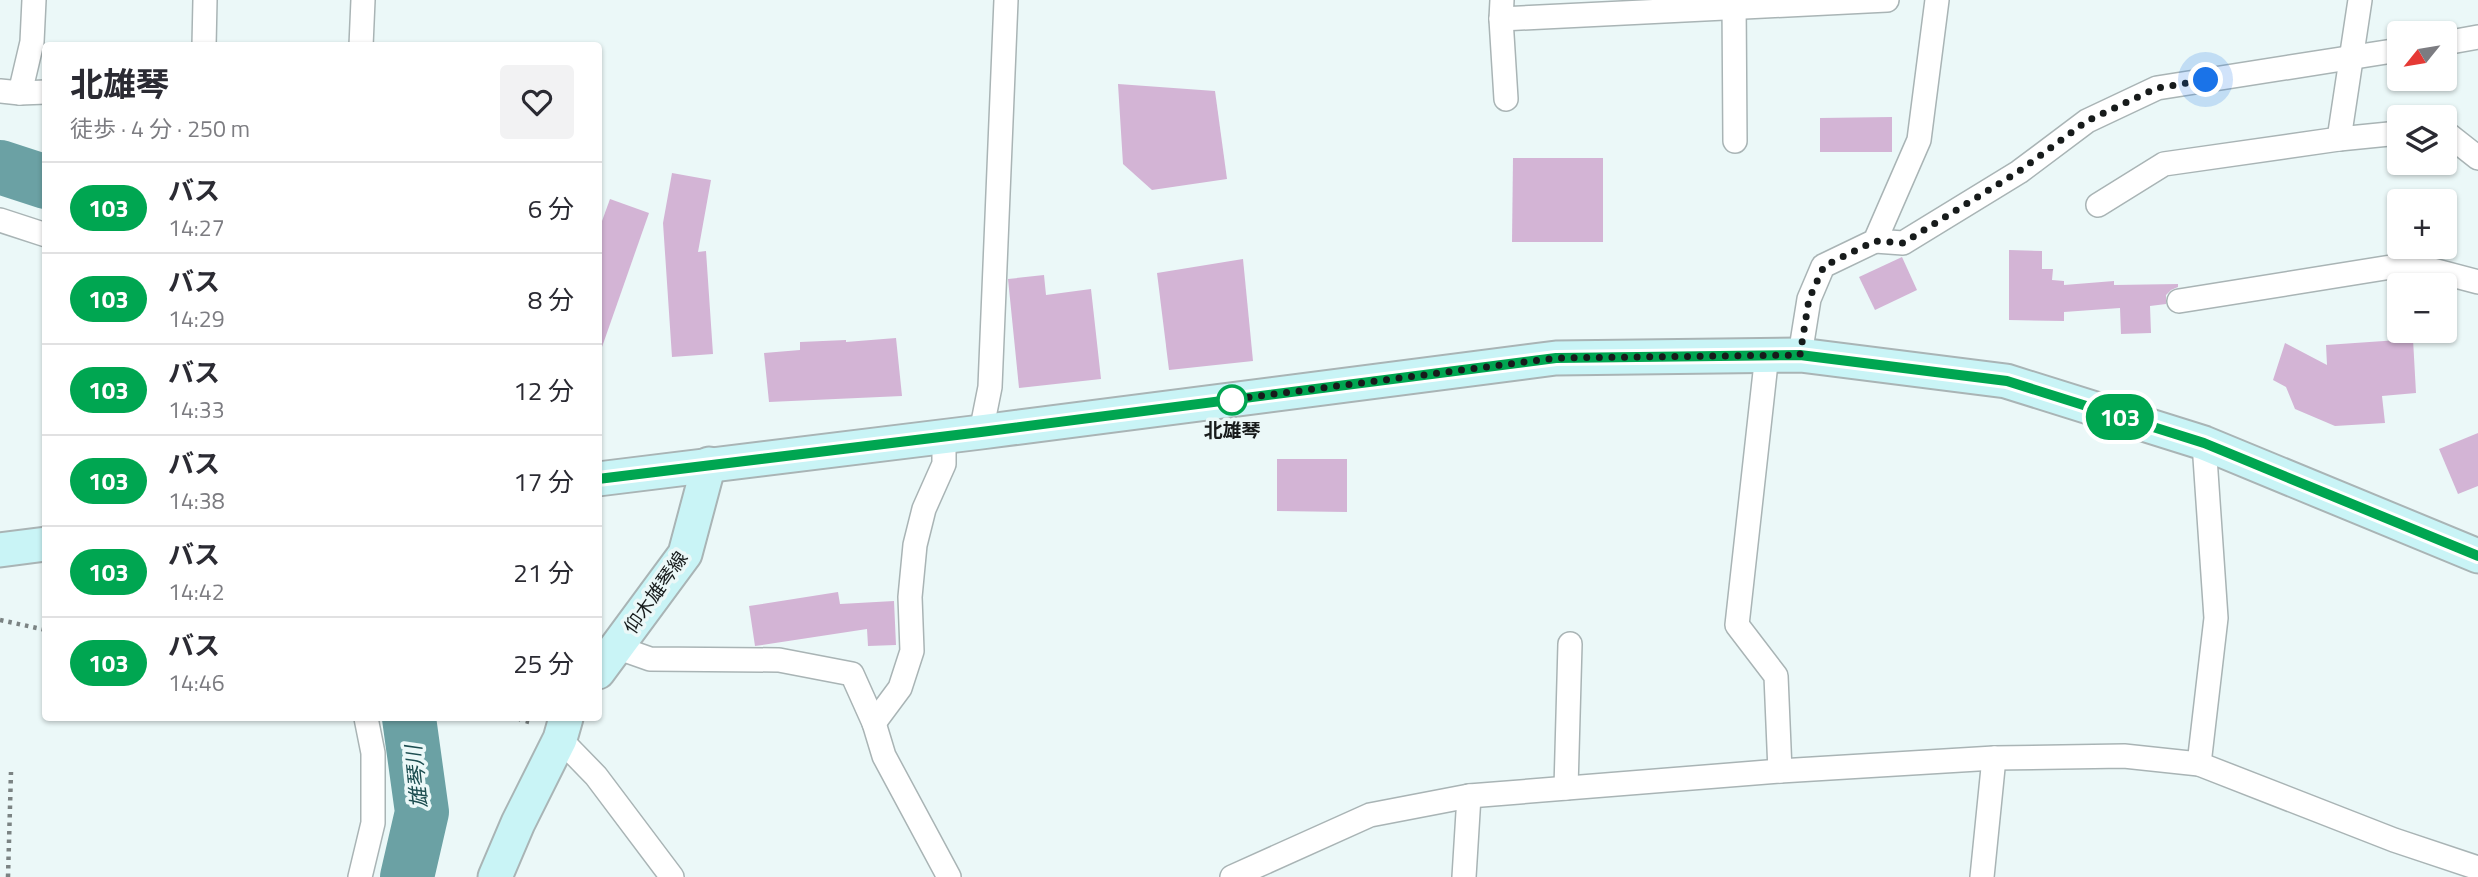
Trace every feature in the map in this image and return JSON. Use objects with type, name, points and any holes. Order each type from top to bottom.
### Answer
[{"type":"main road","points":[[602,478],[1556,358],[1800,355],[2007,381],[2204,443],[2478,556]]},
{"type":"main road","name":"仰木雄琴線","points":[[607,660],[685,554],[709,464]]},
{"type":"main road","points":[[0,550],[42,545]]},
{"type":"main road","points":[[495,877],[555,727]]},
{"type":"street","points":[[34,0],[32,42],[10,92],[42,92]]},
{"type":"street","points":[[204,42],[205,0]]},
{"type":"street","points":[[361,42],[363,0]]},
{"type":"street","points":[[981,432],[990,387],[1006,0]]},
{"type":"street","points":[[1506,99],[1501,10],[1887,0]]},
{"type":"street","points":[[1875,241],[1919,140],[1937,0]]},
{"type":"street","points":[[2339,139],[2360,0]]},
{"type":"street","points":[[1734,5],[1735,141]]},
{"type":"street","points":[[2457,41],[2478,37]]},
{"type":"street","points":[[1800,355],[1809,299],[1824,266],[1875,241],[1903,243],[2018,172],[2087,121],[2157,88],[2387,52]]},
{"type":"street","points":[[2098,205],[2164,164],[2387,134]]},
{"type":"street","points":[[2457,141],[2478,158]]},
{"type":"street","points":[[0,220],[42,234]]},
{"type":"street","points":[[2179,301],[2410,264],[2478,282]]},
{"type":"street","points":[[1767,354],[1737,625],[1776,676],[1780,771]]},
{"type":"street","points":[[874,723],[900,688],[912,651],[910,597],[915,545],[924,509],[944,464],[944,436]]},
{"type":"street","points":[[2199,764],[2216,618],[2204,443]]},
{"type":"street","points":[[1566,788],[1570,644]]},
{"type":"street","points":[[607,660],[779,660],[852,674],[874,723],[884,756],[949,877]]},
{"type":"street","points":[[360,877],[373,823],[373,752],[367,721]]},
{"type":"street","points":[[555,727],[596,776],[672,877]]},
{"type":"street","points":[[1232,877],[1370,816],[1469,796],[1780,771],[1994,758],[2124,756],[2199,764],[2394,840],[2478,868]]},
{"type":"street","points":[[1982,877],[1994,758]]},
{"type":"street","points":[[1464,877],[1469,796]]},
{"type":"path","points":[[0,620],[42,629]]},
{"type":"path","points":[[526,721],[555,727]]},
{"type":"path","points":[[8,877],[11,772]]},
{"type":"building","points":[[1118,84],[1215,91],[1227,179],[1152,190],[1123,164]]},
{"type":"building","points":[[1892,117],[1892,152],[1820,152],[1820,118]]},
{"type":"building","points":[[1513,158],[1603,158],[1603,242],[1512,242]]},
{"type":"building","points":[[672,173],[711,180],[698,252],[706,251],[713,354],[672,357],[663,223]]},
{"type":"building","points":[[610,199],[649,213],[602,347],[602,221]]},
{"type":"building","points":[[2009,250],[2042,251],[2042,269],[2053,269],[2052,280],[2064,281],[2064,285],[2114,281],[2114,285],[2178,284],[2178,287],[2166,295],[2166,304],[2150,306],[2151,333],[2121,334],[2120,308],[2064,312],[2064,321],[2009,320]]},
{"type":"building","points":[[1902,257],[1917,290],[1875,310],[1859,277]]},
{"type":"building","points":[[1243,259],[1253,361],[1169,370],[1157,273]]},
{"type":"building","points":[[1044,275],[1046,295],[1091,289],[1101,379],[1019,388],[1008,279]]},
{"type":"building","points":[[896,338],[902,396],[769,402],[764,353],[800,350],[800,342]]},
{"type":"building","points":[[2387,341],[2387,343],[2413,343],[2416,393],[2382,396],[2385,423],[2335,426],[2295,409],[2286,387],[2273,380],[2285,343],[2327,365],[2326,345]]},
{"type":"building","points":[[2478,433],[2478,486],[2458,494],[2439,449]]},
{"type":"building","points":[[1277,459],[1347,459],[1347,512],[1277,511]]},
{"type":"building","points":[[838,592],[840,604],[894,601],[896,645],[868,646],[867,629],[755,646],[749,606]]},
{"type":"waterway","name":"雄琴川","points":[[0,167],[42,181]]},
{"type":"waterway","name":"雄琴川","points":[[407,877],[422,812],[409,721]]},
{"type":"bus line","name":"103","points":[[602,478],[1556,358],[1800,355],[2007,381],[2204,443],[2478,556]]},
{"type":"place","name":"北雄琴","points":[[1232,400]]},
{"type":"route","points":[[1232,400],[1228,400],[1556,358],[1800,355],[1809,299],[1824,266],[1875,241],[1903,243],[2018,172],[2087,121],[2157,88],[2206,80]]}]
